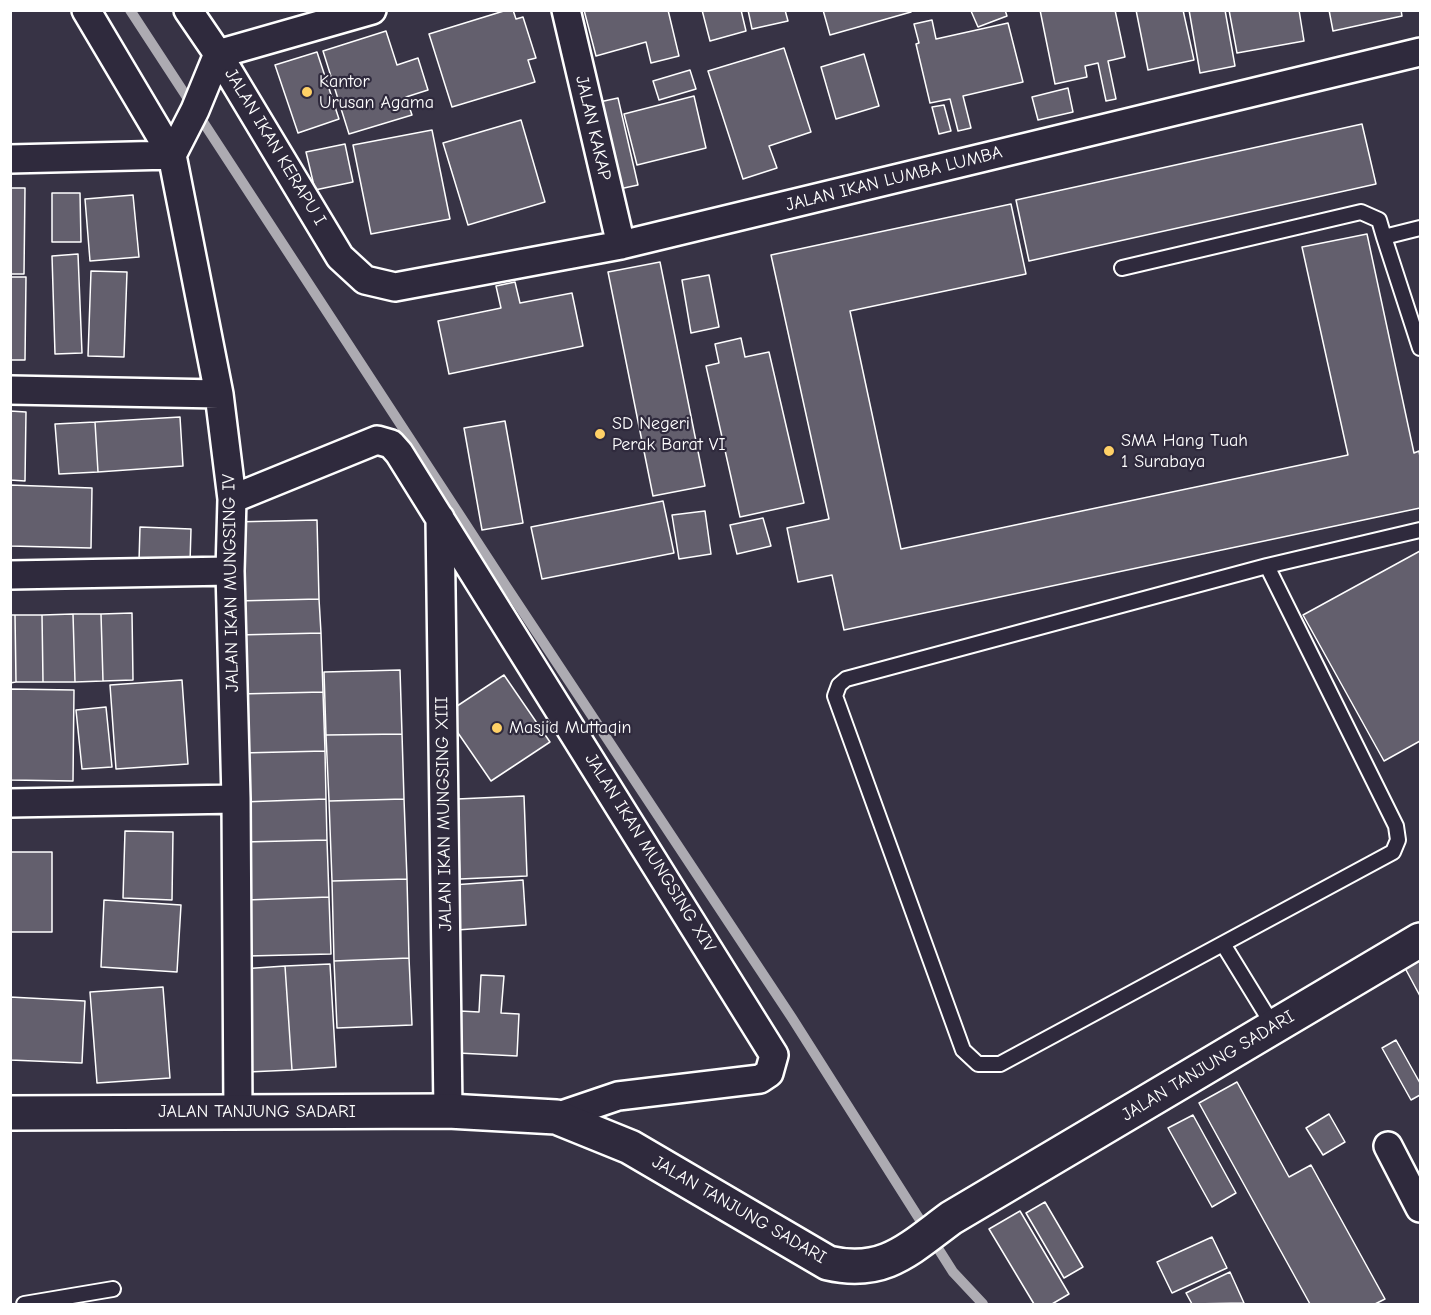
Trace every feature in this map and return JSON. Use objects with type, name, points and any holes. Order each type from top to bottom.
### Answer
[{"type":"street","name":"JALAN IKAN MUNGSING IV","points":[[86,10],[173,152],[219,394],[232,499],[230,571],[236,799],[238,1112]]},
{"type":"street","name":"JALAN IKAN KERAPU I","points":[[188,10],[340,257],[365,280]]},
{"type":"street","points":[[10,159],[173,152],[195,110],[217,57],[372,10]]},
{"type":"street","name":"JALAN KAKAP","points":[[566,10],[621,245]]},
{"type":"street","name":"JALAN IKAN LUMBA LUMBA","points":[[365,280],[395,287],[621,245],[1420,52]]},
{"type":"street","points":[[10,390],[219,394]]},
{"type":"street","name":"JALAN IKAN MUNGSING XIV","points":[[232,499],[377,440],[391,444],[440,517],[774,1055],[769,1073],[760,1079],[618,1096],[556,1118]]},
{"type":"street","name":"JALAN IKAN MUNGSING XIII","points":[[440,517],[448,1111]]},
{"type":"street","points":[[10,575],[230,571]]},
{"type":"street","points":[[10,803],[236,799]]},
{"type":"street","name":"JALAN TANJUNG SADARI","points":[[10,1113],[448,1111],[556,1118],[630,1148],[828,1263],[850,1268],[885,1263],[951,1218],[1420,940]]},
{"type":"street","points":[[1388,1146],[1420,1208]]},
{"type":"lane","points":[[1122,268],[1361,212],[1378,220],[1420,348]]},
{"type":"lane","points":[[1384,237],[1420,228]]},
{"type":"lane","points":[[1267,566],[1396,826],[1398,840],[1393,852],[1000,1064],[978,1064],[963,1050],[835,696],[839,685],[846,679],[1267,566],[1420,530]]},
{"type":"lane","points":[[1223,944],[1274,1027]]},
{"type":"lane","points":[[24,1305],[113,1289]]},
{"type":"building","points":[[513,10],[516,19],[523,17],[536,58],[528,60],[535,82],[452,107],[429,34]]},
{"type":"building","points":[[584,10],[668,10],[679,56],[651,63],[646,42],[596,56]]},
{"type":"building","points":[[702,10],[741,10],[746,31],[710,41]]},
{"type":"building","points":[[748,10],[785,10],[788,21],[752,29]]},
{"type":"building","points":[[823,10],[911,10],[911,12],[830,35]]},
{"type":"building","points":[[1005,10],[1007,16],[978,27],[971,11]]},
{"type":"building","points":[[1040,10],[1115,10],[1125,57],[1108,61],[1116,99],[1106,101],[1098,63],[1085,66],[1087,77],[1055,84]]},
{"type":"building","points":[[1136,10],[1183,10],[1194,60],[1148,70]]},
{"type":"building","points":[[1189,10],[1225,10],[1235,66],[1200,73]]},
{"type":"building","points":[[1229,10],[1299,10],[1304,41],[1237,53]]},
{"type":"building","points":[[1329,10],[1401,10],[1402,16],[1333,31]]},
{"type":"building","points":[[932,20],[936,39],[1008,23],[1023,82],[963,96],[971,128],[958,131],[950,99],[930,103],[916,44],[919,43],[914,24]]},
{"type":"building","points":[[386,31],[397,65],[418,58],[428,90],[406,97],[412,115],[349,134],[323,51]]},
{"type":"building","points":[[784,48],[811,132],[769,146],[777,168],[743,179],[708,71]]},
{"type":"building","name":"Kantor Urusan Agama","points":[[317,52],[339,119],[298,133],[275,65]]},
{"type":"building","points":[[864,54],[879,106],[836,119],[821,67]]},
{"type":"building","points":[[690,70],[696,89],[659,100],[653,81]]},
{"type":"building","points":[[1068,88],[1073,112],[1038,120],[1032,97]]},
{"type":"building","points":[[694,96],[706,148],[637,165],[624,114]]},
{"type":"building","points":[[618,98],[638,185],[610,191],[590,104]]},
{"type":"building","points":[[944,105],[951,131],[939,134],[932,107]]},
{"type":"building","points":[[521,120],[545,202],[468,225],[443,143]]},
{"type":"building","points":[[1362,124],[1376,184],[1029,261],[1016,200]]},
{"type":"building","points":[[432,130],[450,219],[371,234],[353,145]]},
{"type":"building","points":[[345,144],[353,182],[315,190],[306,152]]},
{"type":"building","points":[[10,188],[25,188],[24,274],[10,274]]},
{"type":"building","points":[[52,193],[80,193],[81,242],[52,242]]},
{"type":"building","points":[[133,195],[139,257],[90,261],[85,199]]},
{"type":"building","points":[[1011,204],[1026,274],[850,311],[901,549],[1348,455],[1302,247],[1367,234],[1414,453],[1419,451],[1420,508],[844,630],[832,575],[798,582],[787,528],[829,519],[771,255]]},
{"type":"building","points":[[78,254],[82,353],[55,354],[52,256]]},
{"type":"building","points":[[660,262],[705,486],[653,496],[608,272]]},
{"type":"building","points":[[91,271],[127,272],[124,357],[88,356]]},
{"type":"building","points":[[709,275],[719,327],[691,333],[682,280]]},
{"type":"building","points":[[10,277],[26,277],[25,360],[10,360]]},
{"type":"building","points":[[515,282],[520,303],[572,293],[583,346],[449,374],[438,321],[501,308],[496,286]]},
{"type":"building","points":[[741,338],[745,357],[769,352],[804,503],[740,517],[706,366],[719,363],[715,344]]},
{"type":"building","points":[[10,411],[26,412],[25,481],[10,480]]},
{"type":"building","points":[[180,417],[183,466],[98,472],[95,422]]},
{"type":"building","points":[[505,421],[523,523],[482,530],[464,428]]},
{"type":"building","points":[[95,422],[98,472],[59,474],[55,424]]},
{"type":"building","points":[[10,485],[92,488],[91,548],[10,546]]},
{"type":"building","points":[[663,501],[674,553],[542,579],[531,527]]},
{"type":"building","points":[[705,511],[711,554],[679,559],[672,515]]},
{"type":"building","points":[[763,518],[771,546],[737,554],[730,525]]},
{"type":"building","points":[[317,520],[319,599],[236,601],[233,522]]},
{"type":"building","points":[[140,527],[191,529],[190,563],[139,561]]},
{"type":"building","points":[[1420,551],[1420,741],[1384,761],[1303,615]]},
{"type":"building","points":[[319,599],[321,633],[237,635],[236,601]]},
{"type":"building","points":[[132,613],[133,680],[103,681],[101,614]]},
{"type":"building","points":[[73,614],[101,614],[103,681],[75,682]]},
{"type":"building","points":[[73,614],[75,682],[43,682],[42,615]]},
{"type":"building","points":[[10,615],[15,615],[16,682],[10,683]]},
{"type":"building","points":[[15,615],[42,615],[43,682],[16,682]]},
{"type":"building","points":[[321,633],[323,692],[239,694],[237,635]]},
{"type":"building","points":[[400,670],[402,734],[326,735],[324,672]]},
{"type":"building","name":"Masjid Muttaqin","points":[[504,675],[550,742],[491,781],[445,714]]},
{"type":"building","points":[[182,680],[188,764],[116,769],[110,685]]},
{"type":"building","points":[[10,689],[74,690],[73,781],[10,780]]},
{"type":"building","points":[[323,692],[325,751],[241,753],[239,694]]},
{"type":"building","points":[[106,707],[112,767],[82,769],[76,710]]},
{"type":"building","points":[[402,734],[404,799],[329,801],[326,735]]},
{"type":"building","points":[[325,751],[326,799],[242,802],[241,753]]},
{"type":"building","points":[[524,796],[527,876],[460,879],[457,799]]},
{"type":"building","points":[[326,799],[327,840],[244,842],[242,802]]},
{"type":"building","points":[[404,799],[407,879],[332,881],[329,801]]},
{"type":"building","points":[[125,831],[173,832],[172,900],[123,898]]},
{"type":"building","points":[[327,840],[329,897],[246,900],[244,842]]},
{"type":"building","points":[[10,852],[52,852],[52,932],[10,932]]},
{"type":"building","points":[[407,879],[409,958],[334,961],[332,881]]},
{"type":"building","points":[[523,880],[526,925],[457,930],[452,885]]},
{"type":"building","points":[[329,897],[331,954],[248,956],[246,900]]},
{"type":"building","points":[[104,900],[181,905],[177,972],[101,967]]},
{"type":"building","points":[[409,958],[412,1025],[337,1028],[334,961]]},
{"type":"building","points":[[1420,959],[1420,996],[1405,968]]},
{"type":"building","points":[[330,964],[336,1067],[292,1070],[285,966]]},
{"type":"building","points":[[285,966],[292,1070],[248,1072],[241,969]]},
{"type":"building","points":[[481,975],[504,976],[501,1013],[519,1014],[517,1056],[458,1053],[460,1011],[479,1012]]},
{"type":"building","points":[[163,987],[170,1078],[97,1083],[90,992]]},
{"type":"building","points":[[10,997],[85,1001],[82,1063],[10,1060]]},
{"type":"building","points":[[1396,1040],[1420,1083],[1420,1095],[1411,1100],[1382,1048]]},
{"type":"building","points":[[1237,1082],[1289,1177],[1311,1165],[1385,1299],[1375,1304],[1310,1304],[1199,1103]]},
{"type":"building","points":[[1329,1114],[1345,1142],[1323,1155],[1306,1128]]},
{"type":"building","points":[[1193,1115],[1236,1193],[1212,1207],[1168,1128]]},
{"type":"building","points":[[1045,1202],[1083,1267],[1064,1278],[1026,1213]]},
{"type":"building","points":[[1020,1211],[1069,1294],[1052,1304],[1034,1304],[989,1229]]},
{"type":"building","points":[[1212,1237],[1227,1268],[1172,1293],[1157,1262]]},
{"type":"building","points":[[1230,1272],[1244,1303],[1192,1304],[1186,1293]]},
{"type":"waterway","points":[[130,10],[506,586],[792,1018],[953,1272],[983,1304]]},
{"type":"place","name":"Kantor Urusan Agama","points":[[307,92]]},
{"type":"place","name":"SD Negeri Perak Barat VI","points":[[600,434]]},
{"type":"place","name":"SMA Hang Tuah 1 Surabaya","points":[[1109,451]]},
{"type":"place","name":"Masjid Muttaqin","points":[[497,728]]}]
